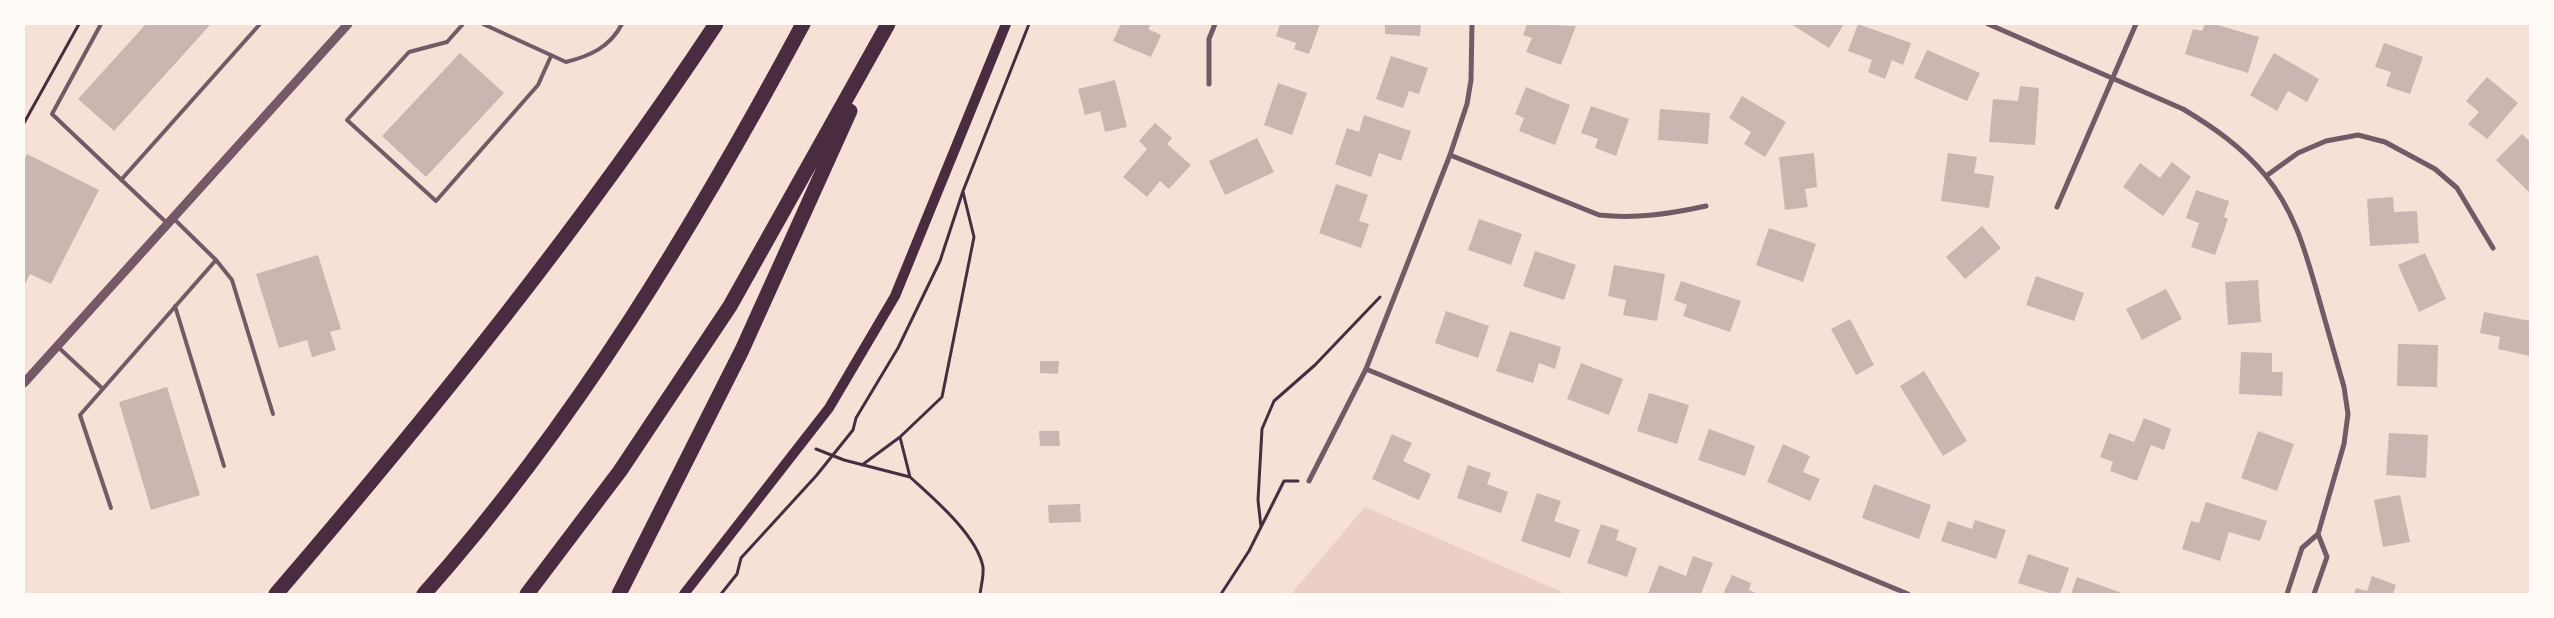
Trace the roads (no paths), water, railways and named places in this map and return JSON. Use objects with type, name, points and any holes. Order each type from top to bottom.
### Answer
[{"type":"highway","points":[[276,594],[381,471],[513,307],[653,118],[716,24]]},
{"type":"highway","points":[[424,594],[554,431],[577,399],[664,267],[760,103],[802,24]]},
{"type":"highway","points":[[527,594],[620,471],[730,306],[889,24]]},
{"type":"highway","points":[[619,594],[742,350],[889,24]]},
{"type":"main road","points":[[684,594],[829,408],[895,296],[1006,24]]},
{"type":"street","points":[[24,383],[348,24]]},
{"type":"street","points":[[1209,84],[1209,39],[1215,24]]},
{"type":"street","points":[[1308,481],[1366,369],[1450,155],[1466,104],[1471,80],[1472,24]]},
{"type":"street","points":[[1988,24],[2182,109],[2208,124],[2247,156],[2266,176],[2298,229],[2344,388],[2348,414],[2344,444],[2322,514],[2318,534],[2327,556],[2314,594]]},
{"type":"street","points":[[2057,207],[2136,24]]},
{"type":"street","points":[[2266,176],[2298,153],[2326,141],[2358,135],[2385,142],[2435,169],[2457,188],[2473,211],[2493,248]]},
{"type":"street","points":[[1450,155],[1598,215],[1622,218],[1664,215],[1706,206]]},
{"type":"street","points":[[1366,369],[1908,594]]},
{"type":"street","points":[[2287,594],[2302,548],[2318,534]]},
{"type":"lane","points":[[101,24],[52,114],[121,180],[216,260],[232,280],[273,414]]},
{"type":"lane","points":[[121,180],[260,24]]},
{"type":"lane","points":[[463,24],[447,42],[409,52],[346,120],[436,202],[538,85],[551,56]]},
{"type":"lane","points":[[483,24],[566,62],[592,55],[617,33],[622,24]]},
{"type":"lane","points":[[111,508],[80,415],[216,260]]},
{"type":"lane","points":[[176,306],[224,466]]},
{"type":"lane","points":[[57,346],[103,389]]}]
